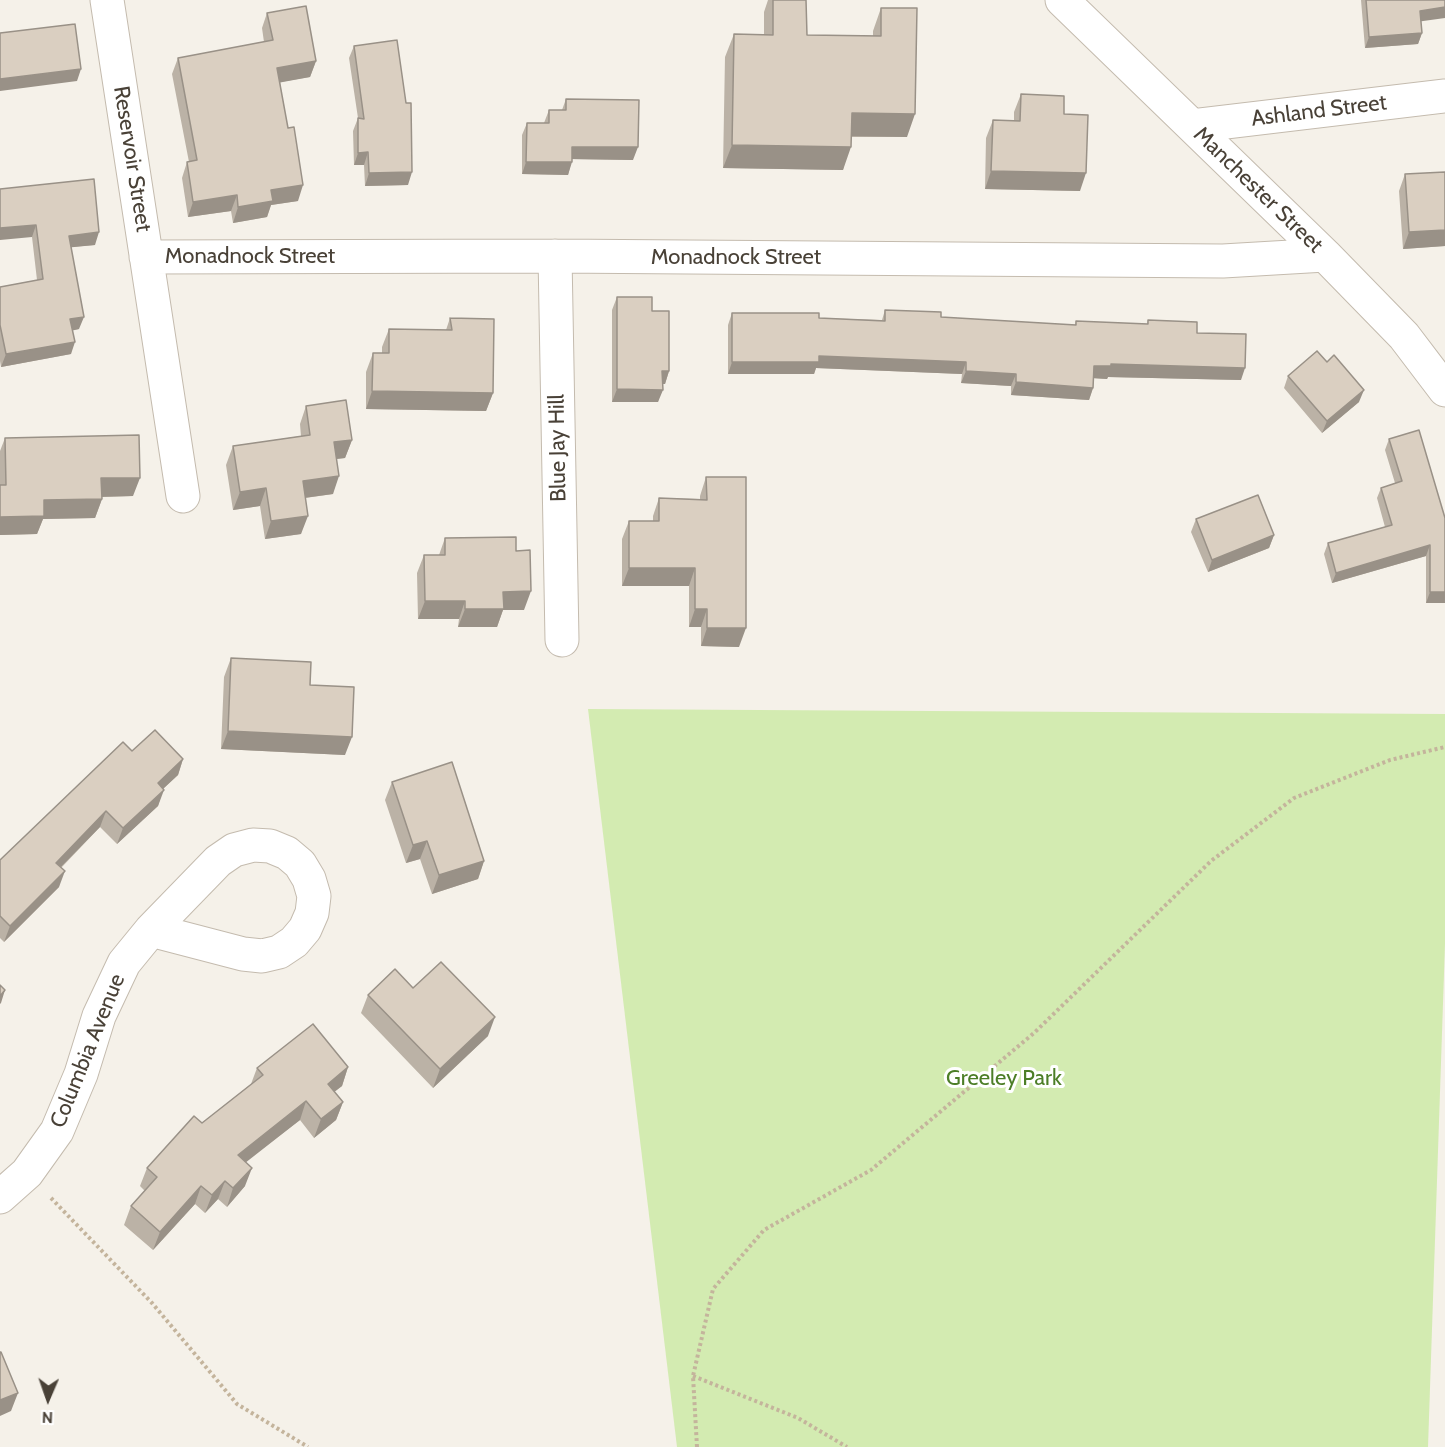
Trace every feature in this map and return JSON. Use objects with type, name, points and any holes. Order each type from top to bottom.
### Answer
[{"type":"street","name":"Reservoir Street","points":[[107,0],[183,495]]},
{"type":"street","name":"Manchester Street","points":[[1062,0],[1325,255],[1404,336],[1445,390]]},
{"type":"street","name":"Ashland Street","points":[[1192,126],[1445,96]]},
{"type":"street","name":"Monadnock Street","points":[[147,257],[555,256],[1223,261],[1325,255]]},
{"type":"street","name":"Blue Jay Hill","points":[[555,256],[562,640]]},
{"type":"street","name":"Columbia Avenue","points":[[0,1197],[27,1173],[57,1131],[81,1074],[99,1016],[124,963],[151,930],[218,861],[234,850],[253,845],[270,846],[287,853],[300,864],[309,879],[314,896],[312,913],[305,929],[294,942],[279,952],[262,956],[243,954],[151,930]]},
{"type":"path","points":[[697,1447],[693,1376],[713,1288],[764,1230],[871,1170],[1034,1033],[1211,861],[1294,798],[1390,760],[1445,747]]},
{"type":"path","points":[[27,1173],[152,1303],[237,1404],[308,1447]]},
{"type":"path","points":[[693,1376],[798,1418],[848,1447]]},
{"type":"green space","name":"Greeley Park","points":[[588,709],[1445,714],[1445,944],[1428,1447],[677,1447]]},
{"type":"building","points":[[773,0],[806,0],[807,35],[881,36],[881,8],[917,8],[915,114],[852,113],[851,147],[732,145],[734,34],[773,35]]},
{"type":"building","points":[[1366,0],[1445,0],[1445,7],[1420,11],[1422,33],[1369,37]]},
{"type":"building","points":[[306,6],[316,61],[277,68],[288,128],[294,127],[303,185],[271,190],[273,201],[238,207],[237,195],[193,202],[187,162],[197,160],[178,58],[273,40],[267,13]]},
{"type":"building","points":[[75,24],[81,69],[0,79],[0,33]]},
{"type":"building","points":[[397,40],[406,103],[411,103],[412,172],[369,173],[368,152],[358,153],[358,118],[364,119],[354,46]]},
{"type":"building","points":[[1021,94],[1064,96],[1064,114],[1088,115],[1086,173],[991,171],[993,120],[1020,121]]},
{"type":"building","points":[[566,99],[639,100],[638,147],[572,147],[572,162],[526,162],[527,123],[549,123],[549,110],[566,110]]},
{"type":"building","points":[[1445,172],[1445,230],[1409,232],[1405,174]]},
{"type":"building","points":[[94,179],[99,232],[69,236],[84,317],[70,319],[75,342],[6,354],[0,325],[0,287],[43,279],[36,225],[0,228],[0,189]]},
{"type":"building","points":[[617,297],[652,297],[652,311],[669,311],[669,371],[662,371],[663,390],[617,389]]},
{"type":"building","points":[[885,310],[941,312],[941,317],[1076,325],[1076,321],[1148,324],[1148,320],[1197,322],[1197,333],[1246,334],[1245,368],[1111,364],[1111,366],[1094,366],[1093,388],[1016,382],[1016,374],[966,371],[966,362],[819,356],[819,362],[732,362],[732,313],[819,313],[819,318],[885,321]]},
{"type":"building","points":[[450,318],[494,319],[493,393],[372,391],[373,353],[389,353],[389,329],[452,330]]},
{"type":"building","points":[[1317,351],[1327,362],[1334,355],[1364,390],[1327,421],[1288,376]]},
{"type":"building","points":[[346,400],[352,440],[334,442],[339,476],[303,481],[308,516],[271,521],[266,488],[240,492],[233,446],[310,435],[306,406]]},
{"type":"building","points":[[1419,430],[1445,518],[1445,592],[1430,592],[1430,545],[1336,573],[1328,543],[1392,525],[1381,488],[1402,481],[1389,439]]},
{"type":"building","points":[[139,435],[140,478],[101,478],[102,499],[44,500],[44,516],[0,517],[0,485],[6,485],[5,438]]},
{"type":"building","points":[[706,477],[746,477],[746,628],[707,628],[707,609],[695,609],[695,568],[629,568],[629,521],[659,521],[659,498],[707,500]]},
{"type":"building","points":[[1258,495],[1274,535],[1212,560],[1196,519]]},
{"type":"building","points":[[516,537],[516,551],[530,550],[531,591],[503,592],[504,609],[465,609],[465,601],[425,601],[424,555],[445,555],[445,538]]},
{"type":"building","points":[[231,658],[311,662],[310,685],[354,687],[352,737],[228,731]]},
{"type":"building","points":[[155,730],[183,759],[158,783],[164,790],[123,828],[106,811],[56,863],[65,871],[10,926],[0,916],[0,860],[123,742],[132,751]]},
{"type":"building","points":[[452,762],[484,861],[439,875],[427,841],[413,845],[392,782]]},
{"type":"building","points":[[441,962],[495,1017],[440,1069],[368,995],[395,969],[413,988]]},
{"type":"building","points":[[0,985],[5,990],[0,996]]},
{"type":"building","points":[[313,1024],[348,1067],[328,1084],[343,1102],[321,1119],[306,1101],[238,1155],[252,1168],[233,1188],[225,1181],[212,1195],[201,1186],[160,1232],[131,1206],[157,1177],[147,1168],[194,1116],[202,1123],[263,1075],[257,1068]]},
{"type":"building","points":[[0,1352],[18,1393],[0,1400]]}]
